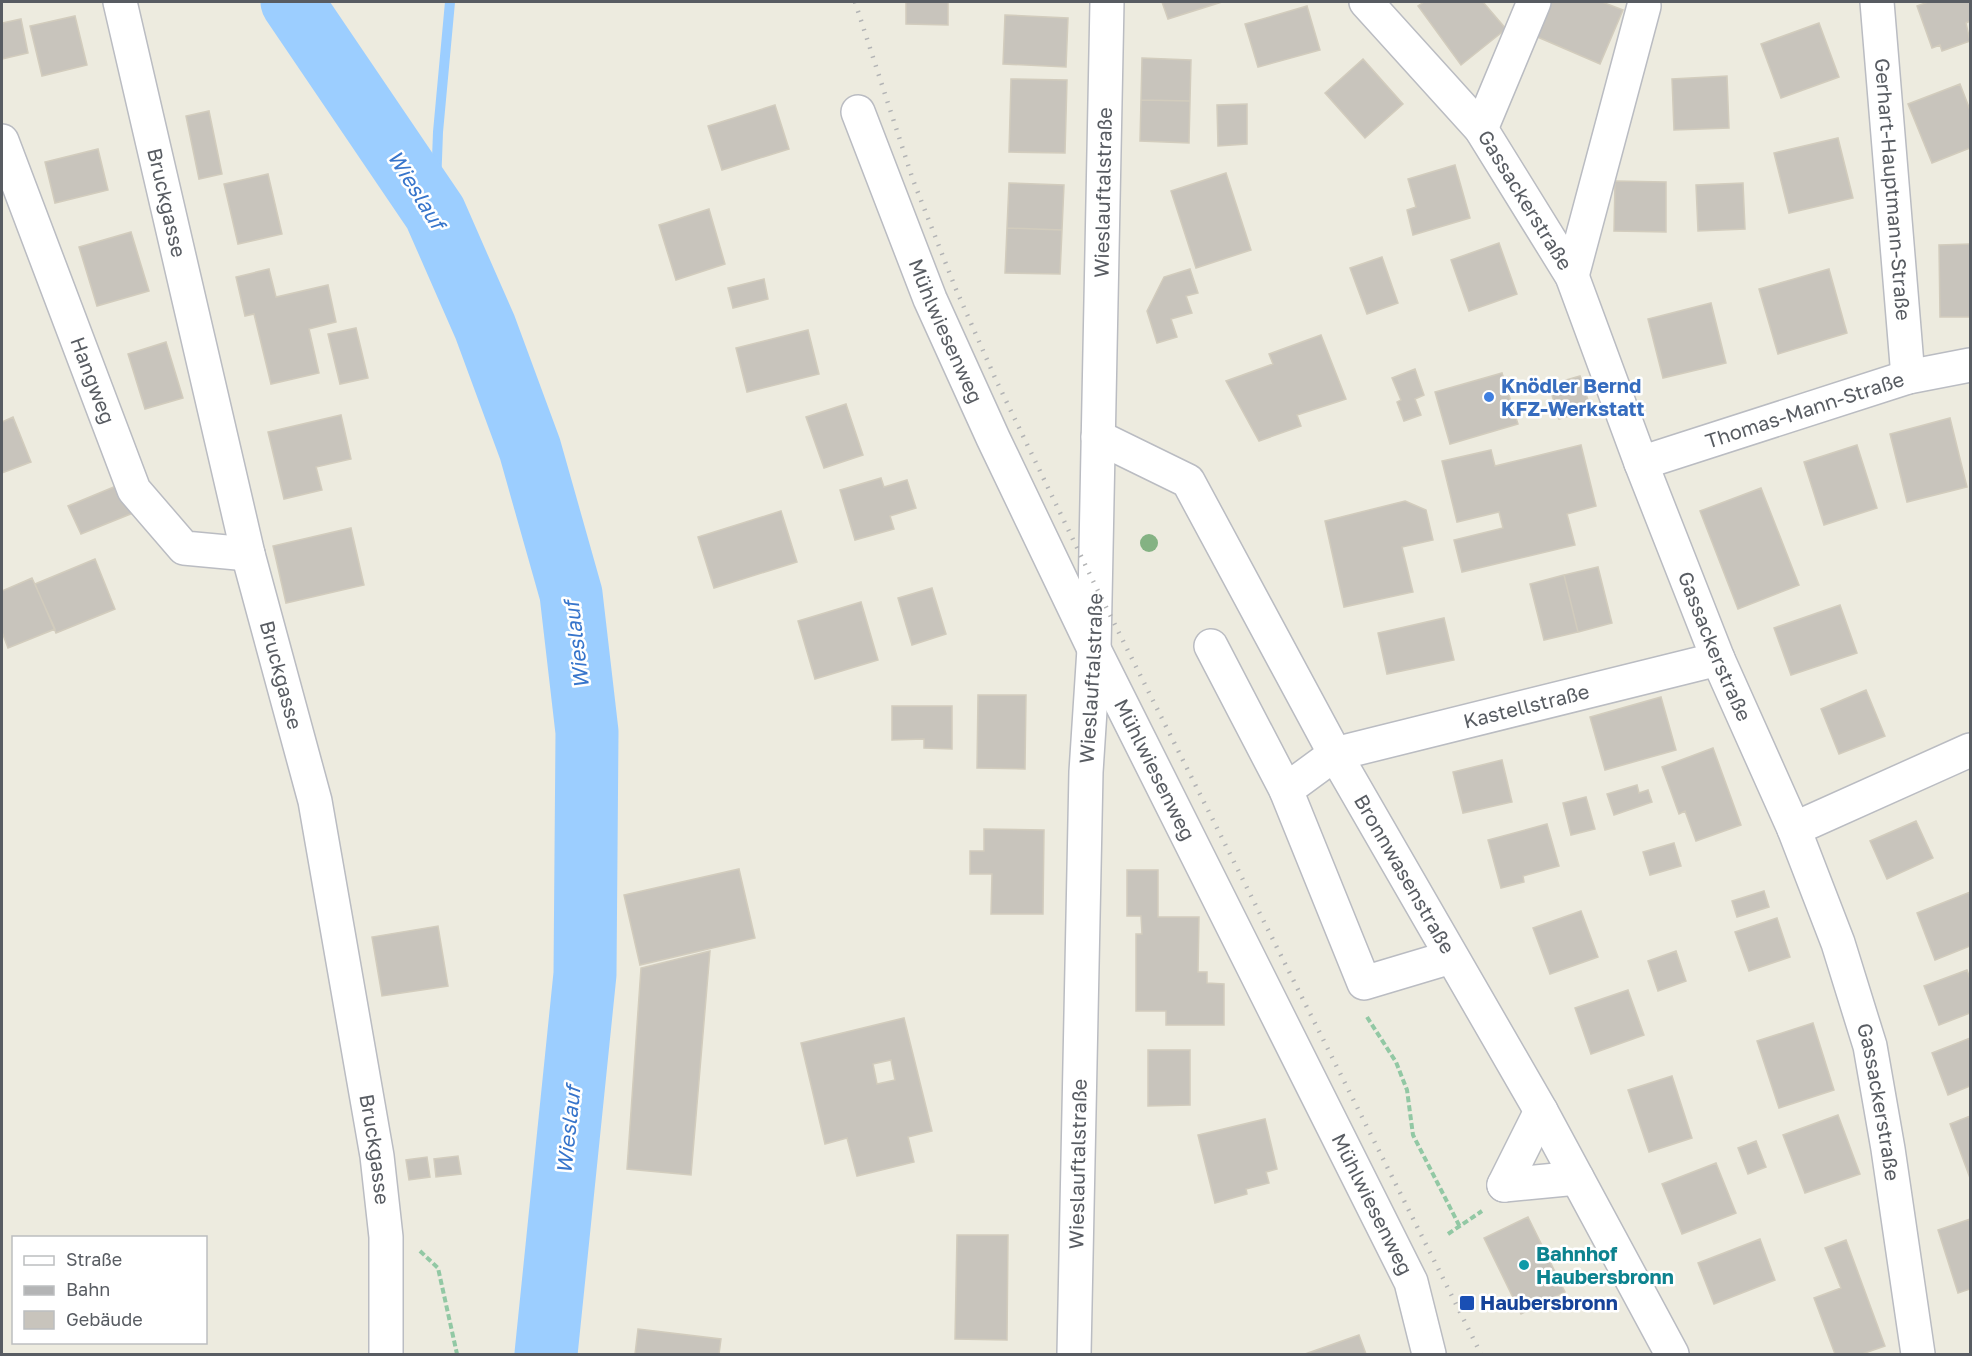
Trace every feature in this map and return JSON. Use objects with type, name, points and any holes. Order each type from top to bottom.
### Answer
[{"type":"street","name":"Bruckgasse","points":[[120,2],[248,554],[315,801],[377,1156],[386,1237],[386,1354]]},
{"type":"street","name":"Wieslauftalstraße","points":[[1074,1354],[1086,772],[1094,649],[1107,2]]},
{"type":"street","name":"Gassackerstraße","points":[[1366,2],[1481,129],[1572,276],[1641,464],[1718,659],[1794,829],[1838,943],[1870,1046],[1888,1149],[1918,1354]]},
{"type":"street","points":[[1481,129],[1534,2]]},
{"type":"street","name":"Gerhart-Hauptmann-Straße","points":[[1877,2],[1908,377]]},
{"type":"street","points":[[1572,276],[1644,6]]},
{"type":"street","name":"Mühlwiesenweg","points":[[858,112],[930,299],[993,438],[1094,649],[1411,1282],[1430,1354]]},
{"type":"street","name":"Hangweg","points":[[2,141],[134,490],[184,548],[248,554]]},
{"type":"street","name":"Thomas-Mann-Straße","points":[[1641,464],[1908,377],[1971,365]]},
{"type":"street","name":"Bronnwasenstraße","points":[[1098,437],[1188,481],[1335,754],[1541,1112],[1671,1354]]},
{"type":"street","points":[[1211,646],[1286,790],[1364,983],[1451,957]]},
{"type":"street","name":"Kastellstraße","points":[[1335,754],[1718,659]]},
{"type":"street","points":[[1794,829],[1971,750]]},
{"type":"street","points":[[1286,790],[1335,754]]},
{"type":"street","points":[[1504,1185],[1541,1112]]},
{"type":"street","points":[[1504,1185],[1577,1178]]},
{"type":"path","points":[[1364,983],[1363,1002],[1367,1018],[1396,1062],[1407,1090],[1413,1135],[1460,1227]]},
{"type":"path","points":[[1448,1234],[1485,1209],[1504,1185]]},
{"type":"path","points":[[386,1237],[417,1248],[438,1268],[457,1354]]},
{"type":"building","points":[[906,2],[948,2],[948,25],[906,24]]},
{"type":"building","points":[[1162,2],[1222,2],[1168,19]]},
{"type":"building","points":[[1424,2],[1483,2],[1506,29],[1461,65],[1418,6]]},
{"type":"building","points":[[1548,2],[1602,2],[1623,10],[1600,64],[1533,35]]},
{"type":"building","points":[[1928,2],[1970,2],[1970,21],[1966,23],[1970,41],[1942,51],[1940,45],[1932,48],[1917,6]]},
{"type":"building","points":[[1307,6],[1320,50],[1258,67],[1245,24]]},
{"type":"building","points":[[1005,15],[1068,18],[1066,67],[1003,64]]},
{"type":"building","points":[[75,16],[87,65],[42,76],[30,26]]},
{"type":"building","points":[[21,19],[28,53],[2,59],[2,23]]},
{"type":"building","points":[[1819,23],[1839,77],[1781,98],[1761,44]]},
{"type":"building","points":[[1142,58],[1191,60],[1190,101],[1141,100]]},
{"type":"building","points":[[1363,59],[1403,104],[1365,138],[1325,93]]},
{"type":"building","points":[[1727,76],[1729,128],[1674,130],[1672,79]]},
{"type":"building","points":[[1011,79],[1067,80],[1065,153],[1009,152]]},
{"type":"building","points":[[1960,84],[1970,110],[1970,148],[1932,163],[1908,104]]},
{"type":"building","points":[[1141,100],[1190,101],[1189,143],[1140,141]]},
{"type":"building","points":[[1247,104],[1247,144],[1218,146],[1217,105]]},
{"type":"building","points":[[775,105],[789,149],[722,170],[708,126]]},
{"type":"building","points":[[209,111],[222,174],[199,179],[186,116]]},
{"type":"building","points":[[1838,138],[1853,198],[1789,213],[1774,153]]},
{"type":"building","points":[[98,149],[108,190],[55,203],[45,162]]},
{"type":"building","points":[[1455,165],[1470,218],[1413,235],[1407,210],[1416,207],[1408,179]]},
{"type":"building","points":[[1226,173],[1251,250],[1196,268],[1171,191]]},
{"type":"building","points":[[268,174],[282,234],[238,244],[224,184]]},
{"type":"building","points":[[1615,181],[1666,182],[1666,232],[1614,231]]},
{"type":"building","points":[[1009,183],[1064,185],[1062,230],[1007,228]]},
{"type":"building","points":[[1743,183],[1745,229],[1698,231],[1696,185]]},
{"type":"building","points":[[709,209],[725,264],[676,280],[659,225]]},
{"type":"building","points":[[1007,228],[1062,230],[1060,274],[1005,273]]},
{"type":"building","points":[[131,232],[149,291],[97,306],[79,247]]},
{"type":"building","points":[[1499,243],[1517,294],[1469,311],[1451,260]]},
{"type":"building","points":[[1970,244],[1970,317],[1940,317],[1939,245]]},
{"type":"building","points":[[1382,257],[1398,303],[1367,314],[1350,268]]},
{"type":"building","points":[[269,269],[276,297],[328,285],[336,322],[309,329],[319,373],[271,384],[254,314],[245,316],[236,277]]},
{"type":"building","points":[[1190,269],[1198,293],[1186,296],[1192,313],[1171,319],[1177,337],[1157,343],[1147,311],[1164,277]]},
{"type":"building","points":[[1829,269],[1847,333],[1778,354],[1759,289]]},
{"type":"building","points":[[764,279],[768,299],[733,308],[728,288]]},
{"type":"building","points":[[1711,303],[1726,363],[1663,378],[1648,319]]},
{"type":"building","points":[[356,328],[368,378],[340,384],[328,334]]},
{"type":"building","points":[[808,330],[819,374],[747,392],[736,348]]},
{"type":"building","points":[[1321,335],[1346,399],[1297,415],[1301,426],[1259,441],[1226,381],[1273,364],[1269,354]]},
{"type":"building","points":[[166,342],[183,398],[145,409],[128,354]]},
{"type":"building","points":[[1415,369],[1424,395],[1415,399],[1421,415],[1404,421],[1397,402],[1401,400],[1392,378]]},
{"type":"building","points":[[1502,373],[1518,424],[1450,444],[1435,392]]},
{"type":"building","points":[[1580,376],[1591,409],[1559,419],[1549,385]]},
{"type":"building","points":[[846,404],[863,455],[824,468],[806,417]]},
{"type":"building","points":[[341,415],[351,459],[316,467],[322,490],[284,499],[268,432]]},
{"type":"building","points":[[13,417],[31,462],[2,473],[2,422]]},
{"type":"building","points":[[1950,418],[1967,487],[1907,502],[1890,434]]},
{"type":"building","points":[[1581,445],[1596,506],[1567,514],[1575,545],[1462,572],[1454,540],[1503,528],[1499,512],[1457,522],[1442,461],[1491,450],[1495,466]]},
{"type":"building","points":[[1857,445],[1877,508],[1824,525],[1804,462]]},
{"type":"building","points":[[881,478],[884,487],[907,480],[916,508],[890,516],[894,529],[855,540],[840,490]]},
{"type":"building","points":[[121,484],[133,513],[81,534],[68,506]]},
{"type":"building","points":[[1761,488],[1799,585],[1738,609],[1700,511]]},
{"type":"building","points":[[1405,501],[1426,510],[1433,540],[1402,547],[1413,592],[1344,607],[1325,521]]},
{"type":"building","points":[[781,511],[797,562],[714,588],[698,537]]},
{"type":"building","points":[[351,528],[364,585],[286,603],[273,546]]},
{"type":"building","points":[[95,559],[115,609],[56,633],[35,584]]},
{"type":"building","points":[[1598,567],[1612,623],[1578,632],[1564,575]]},
{"type":"building","points":[[1564,575],[1578,632],[1544,640],[1530,584]]},
{"type":"building","points":[[32,578],[55,629],[8,648],[2,632],[2,591]]},
{"type":"building","points":[[932,588],[946,634],[912,645],[898,598]]},
{"type":"building","points":[[861,602],[878,660],[815,679],[798,621]]},
{"type":"building","points":[[1840,605],[1857,653],[1791,675],[1774,628]]},
{"type":"building","points":[[1444,618],[1454,660],[1387,674],[1378,633]]},
{"type":"building","points":[[1866,690],[1885,736],[1839,754],[1821,709]]},
{"type":"building","points":[[978,695],[1026,695],[1025,769],[977,768]]},
{"type":"building","points":[[1661,697],[1676,750],[1605,770],[1590,717]]},
{"type":"building","points":[[892,706],[952,706],[952,749],[924,748],[924,739],[892,740]]},
{"type":"building","points":[[1713,748],[1741,825],[1696,841],[1685,811],[1679,814],[1662,767]]},
{"type":"building","points":[[1502,760],[1512,802],[1463,813],[1453,772]]},
{"type":"building","points":[[1637,785],[1639,793],[1648,790],[1652,802],[1614,815],[1607,794]]},
{"type":"building","points":[[1586,797],[1595,829],[1571,835],[1563,803]]},
{"type":"building","points":[[1916,821],[1933,858],[1887,879],[1870,841]]},
{"type":"building","points":[[1547,824],[1559,866],[1523,876],[1524,882],[1501,888],[1488,840]]},
{"type":"building","points":[[984,829],[1044,830],[1043,914],[991,914],[992,874],[970,874],[970,851],[984,851]]},
{"type":"building","points":[[1674,843],[1681,866],[1650,875],[1643,852]]},
{"type":"building","points":[[739,869],[755,938],[640,965],[624,895]]},
{"type":"building","points":[[1127,870],[1158,870],[1158,917],[1199,917],[1198,972],[1207,972],[1207,983],[1224,984],[1224,1025],[1166,1025],[1166,1011],[1136,1011],[1136,934],[1142,934],[1141,916],[1127,916]]},
{"type":"building","points":[[1764,891],[1769,907],[1737,917],[1732,901]]},
{"type":"building","points":[[1970,892],[1970,946],[1935,960],[1917,913]]},
{"type":"building","points":[[1581,911],[1598,957],[1550,974],[1533,928]]},
{"type":"building","points":[[1777,918],[1790,957],[1749,971],[1735,932]]},
{"type":"building","points":[[438,926],[448,986],[382,996],[372,937]]},
{"type":"building","points":[[710,951],[691,1175],[627,1169],[641,968]]},
{"type":"building","points":[[1676,951],[1686,981],[1658,991],[1648,961]]},
{"type":"building","points":[[1967,970],[1970,979],[1970,1013],[1939,1025],[1924,986]]},
{"type":"building","points":[[1628,990],[1644,1035],[1591,1054],[1575,1008]]},
{"type":"building","points":[[904,1018],[932,1131],[908,1137],[914,1162],[857,1176],[847,1138],[825,1144],[801,1043]],"holes":[[[891,1060],[895,1080],[877,1084],[873,1064]]]},
{"type":"building","points":[[1813,1023],[1834,1090],[1779,1108],[1757,1041]]},
{"type":"building","points":[[1970,1038],[1970,1086],[1948,1095],[1932,1053]]},
{"type":"building","points":[[1148,1050],[1190,1050],[1190,1105],[1148,1106]]},
{"type":"building","points":[[1672,1076],[1692,1138],[1649,1152],[1628,1090]]},
{"type":"building","points":[[1838,1115],[1860,1174],[1805,1193],[1783,1135]]},
{"type":"building","points":[[1970,1116],[1970,1178],[1950,1124]]},
{"type":"building","points":[[1265,1119],[1277,1169],[1266,1172],[1269,1183],[1246,1189],[1247,1194],[1215,1203],[1198,1135]]},
{"type":"building","points":[[1756,1141],[1766,1167],[1748,1174],[1738,1148]]},
{"type":"building","points":[[458,1156],[461,1174],[436,1177],[434,1159]]},
{"type":"building","points":[[427,1157],[430,1177],[409,1180],[406,1160]]},
{"type":"building","points":[[1716,1163],[1736,1213],[1682,1234],[1662,1184]]},
{"type":"building","name":"Bahnhof Haubersbronn","points":[[1528,1217],[1565,1292],[1521,1314],[1484,1238]]},
{"type":"building","points":[[1970,1219],[1970,1289],[1958,1293],[1938,1230]]},
{"type":"building","points":[[957,1235],[1008,1235],[1007,1340],[955,1339]]},
{"type":"building","points":[[1760,1239],[1775,1280],[1714,1304],[1698,1263]]},
{"type":"building","points":[[1846,1240],[1885,1346],[1862,1354],[1835,1354],[1814,1298],[1841,1288],[1825,1248]]},
{"type":"building","points":[[638,1329],[721,1339],[719,1354],[635,1354]]},
{"type":"building","points":[[1359,1335],[1366,1354],[1305,1354]]},
{"type":"waterway","name":"Wieslauf","points":[[292,2],[435,213],[485,327],[530,449],[571,594],[587,732],[585,974],[546,1354]]},
{"type":"waterway","points":[[435,213],[438,132],[450,2]]},
{"type":"railway","points":[[855,2],[913,180],[955,287],[996,380],[1095,585],[1481,1354]]},
{"type":"place","name":"Knödler Bernd KFZ-Werkstatt","points":[[1489,397]]},
{"type":"place","name":"Bahnhof Haubersbronn","points":[[1524,1265]]},
{"type":"place","name":"Haubersbronn","points":[[1467,1303]]}]
